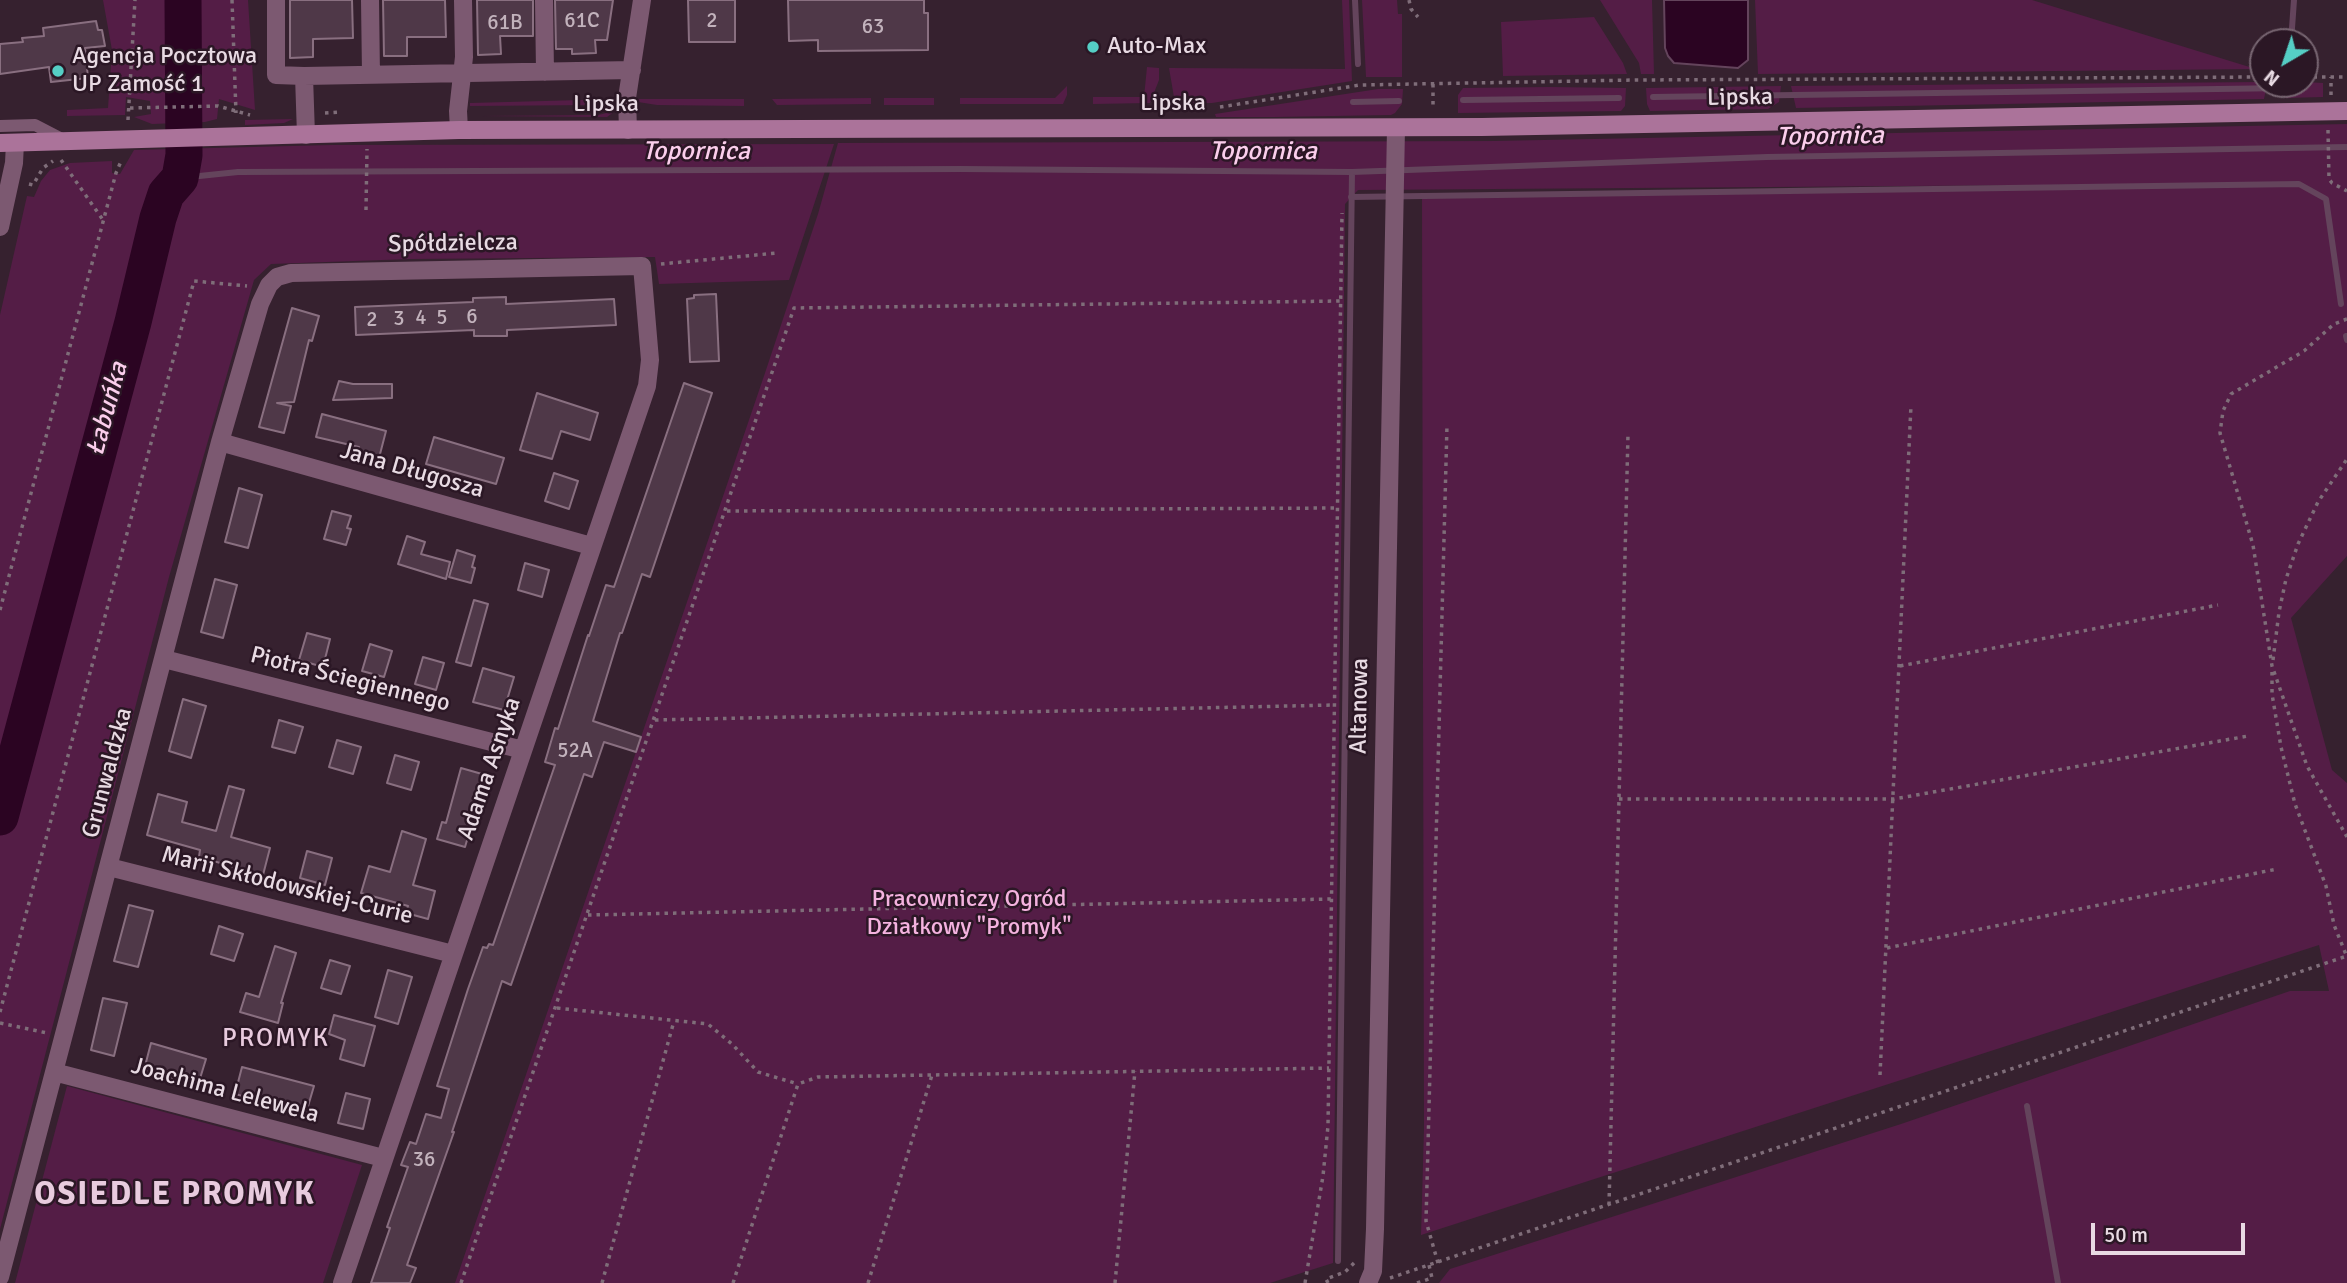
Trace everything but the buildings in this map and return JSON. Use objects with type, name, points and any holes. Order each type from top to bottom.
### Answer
[{"type":"main road","name":"Lipska","points":[[7,143],[458,130],[1396,128],[2347,111]]},
{"type":"street","points":[[276,0],[276,75],[632,70]]},
{"type":"street","points":[[370,0],[371,75]]},
{"type":"street","points":[[458,130],[463,0]]},
{"type":"street","points":[[544,0],[545,72]]},
{"type":"street","points":[[628,130],[627,98],[642,0]]},
{"type":"street","points":[[304,76],[306,135]]},
{"type":"street","name":"Altanowa","points":[[1376,1281],[1374,1271],[1396,128]]},
{"type":"street","points":[[0,227],[14,163],[7,143]]},
{"type":"street","name":"Spółdzielcza","points":[[261,286],[276,277],[291,273],[642,266]]},
{"type":"street","name":"Adama Asnyka","points":[[342,1283],[649,379],[650,360],[642,266]]},
{"type":"street","name":"Grunwaldzka","points":[[0,1277],[220,442],[260,304],[261,286]]},
{"type":"street","name":"Jana Długosza","points":[[220,442],[591,546]]},
{"type":"street","name":"Piotra Ściegiennego","points":[[164,659],[523,750]]},
{"type":"street","name":"Marii Skłodowskiej-Curie","points":[[108,867],[453,954]]},
{"type":"street","name":"Joachima Lelewela","points":[[54,1072],[383,1158]]},
{"type":"lane","points":[[0,126],[35,125],[65,141]]},
{"type":"path","points":[[129,119],[135,0]]},
{"type":"path","points":[[232,0],[236,136]]},
{"type":"path","points":[[1409,0],[1411,9],[1418,17]]},
{"type":"path","points":[[1218,107],[1360,85],[1635,80],[2249,77]]},
{"type":"path","points":[[2319,77],[2347,77]]},
{"type":"path","points":[[130,108],[218,106],[251,116]]},
{"type":"path","points":[[306,113],[343,112]]},
{"type":"path","points":[[2328,129],[2328,172],[2332,183],[2347,191]]},
{"type":"path","points":[[0,610],[103,220],[116,173],[126,150]]},
{"type":"path","points":[[366,155],[366,210]]},
{"type":"path","points":[[29,184],[33,185],[43,168],[60,159],[103,220]]},
{"type":"path","points":[[1305,1283],[1323,1176],[1328,1126],[1342,213]]},
{"type":"path","points":[[642,266],[777,253]]},
{"type":"path","points":[[0,1012],[194,281],[261,286]]},
{"type":"path","points":[[461,1283],[794,309],[1340,301]]},
{"type":"path","points":[[2347,319],[2334,324],[2304,351],[2231,394],[2223,411],[2220,433],[2253,545],[2272,666],[2308,766],[2347,837]]},
{"type":"path","points":[[1880,1074],[1911,405]]},
{"type":"path","points":[[1438,1263],[1426,1221],[1447,425]]},
{"type":"path","points":[[1609,1205],[1628,434]]},
{"type":"path","points":[[1376,1281],[1438,1263],[2347,957],[2334,925],[2326,886],[2295,804],[2272,694],[2278,612],[2286,579],[2298,544],[2318,502],[2347,459]]},
{"type":"path","points":[[727,511],[1337,508]]},
{"type":"path","points":[[1900,666],[2218,605]]},
{"type":"path","points":[[655,720],[1334,705]]},
{"type":"path","points":[[1619,799],[1894,799],[2248,736]]},
{"type":"path","points":[[1887,947],[2277,869]]},
{"type":"path","points":[[588,915],[1331,899]]},
{"type":"path","points":[[556,1008],[708,1024],[732,1044],[758,1072],[798,1084],[818,1077],[1329,1068]]},
{"type":"path","points":[[601,1283],[611,1255],[674,1021]]},
{"type":"path","points":[[0,1023],[64,1036]]},
{"type":"path","points":[[1115,1283],[1135,1071]]},
{"type":"path","points":[[868,1283],[932,1075]]},
{"type":"path","points":[[733,1283],[798,1084]]},
{"type":"path","points":[[1417,1283],[1432,1278],[1429,1265]]},
{"type":"green space","points":[[103,0],[248,0],[255,110],[219,99],[217,119],[152,124],[134,117],[151,114],[150,101],[126,97],[125,115],[67,116],[67,110],[108,108],[112,50]]},
{"type":"green space","points":[[1342,0],[1349,0],[1352,81],[1212,103],[1175,103],[1169,68],[1345,69]]},
{"type":"green space","points":[[1362,0],[1397,0],[1398,14],[1402,14],[1402,77],[1366,77]]},
{"type":"green space","points":[[1600,0],[1652,0],[1654,74],[1641,74],[1639,63]]},
{"type":"green space","points":[[1755,0],[2032,0],[2249,67],[2249,69],[1758,74]]},
{"type":"green space","points":[[1594,17],[1627,74],[1503,76],[1501,22]]},
{"type":"green space","points":[[1147,67],[1159,68],[1159,80],[1150,103],[1093,104],[1093,97],[1144,97]]},
{"type":"green space","points":[[2249,82],[2249,98],[2264,98],[1796,108],[1791,86]]},
{"type":"green space","points":[[2319,83],[2323,83],[2323,97],[2319,97]]},
{"type":"green space","points":[[1067,86],[1063,104],[960,104],[960,98],[1055,98]]},
{"type":"green space","points":[[1781,86],[1779,102],[1768,109],[1650,111],[1647,104],[1646,88]]},
{"type":"green space","points":[[1463,88],[1626,88],[1625,106],[1621,111],[1458,113],[1458,95]]},
{"type":"green space","points":[[1378,89],[1403,89],[1402,104],[1395,113],[1275,117],[1216,117],[1215,114]]},
{"type":"green space","points":[[871,98],[871,104],[777,105],[772,99]]},
{"type":"green space","points":[[884,98],[934,98],[934,105],[884,105]]},
{"type":"green space","points":[[618,99],[618,102],[597,105],[470,106],[470,103]]},
{"type":"green space","points":[[638,99],[744,99],[744,106],[657,105],[638,102]]},
{"type":"green space","points":[[615,111],[607,117],[481,116],[598,115]]},
{"type":"green space","points":[[293,119],[284,123],[245,125],[245,120]]},
{"type":"green space","name":"Pracowniczy Ogród Działkowy \"Promyk\"","points":[[2347,124],[2347,556],[2291,618],[2332,770],[2347,783],[2347,1283],[1439,1283],[1450,1269],[1901,1124],[2290,991],[2329,991],[2319,945],[1421,1235],[1424,1128],[1422,198],[2184,184],[1358,190],[1345,204],[1333,1263],[1270,1283],[455,1283],[765,373],[818,214],[838,143],[1493,141]]},
{"type":"green space","points":[[834,144],[789,280],[659,284],[655,257],[410,259],[271,264],[254,280],[169,577],[0,1229],[0,315],[27,196],[34,197],[41,181],[50,170],[70,163],[112,161],[112,173],[120,174],[134,150],[332,145]]},
{"type":"green space","points":[[67,1086],[362,1165],[323,1283],[15,1283]]},
{"type":"shaded area","points":[[1664,0],[1748,0],[1748,60],[1738,68],[1674,63],[1665,48]]},
{"type":"waterway","name":"Łabuńka","points":[[0,817],[133,322],[158,218],[166,194],[180,178],[184,155],[183,0]]},
{"type":"waterway","points":[[1355,0],[1358,64]]},
{"type":"waterway","points":[[2292,28],[2294,0]]},
{"type":"waterway","points":[[1653,97],[2249,89]]},
{"type":"waterway","points":[[1463,100],[1619,98]]},
{"type":"waterway","points":[[1353,102],[1399,101]]},
{"type":"waterway","name":"Topornica","points":[[180,178],[238,172],[961,169],[1352,172],[1767,157],[2347,147]]},
{"type":"waterway","points":[[1338,1261],[1352,172]]},
{"type":"waterway","points":[[1351,197],[2299,184],[2326,199],[2341,304]]},
{"type":"waterway","points":[[2346,336],[2347,340]]},
{"type":"waterway","points":[[2027,1106],[2058,1283]]},
{"type":"place","name":"Auto-Max","points":[[1093,47]]},
{"type":"place","name":"Agencja Pocztowa UP Zamość 1","points":[[58,71]]},
{"type":"district","name":"PROMYK","points":[[276,1039]]},
{"type":"district","name":"OSIEDLE PROMYK","points":[[175,1196]]}]
